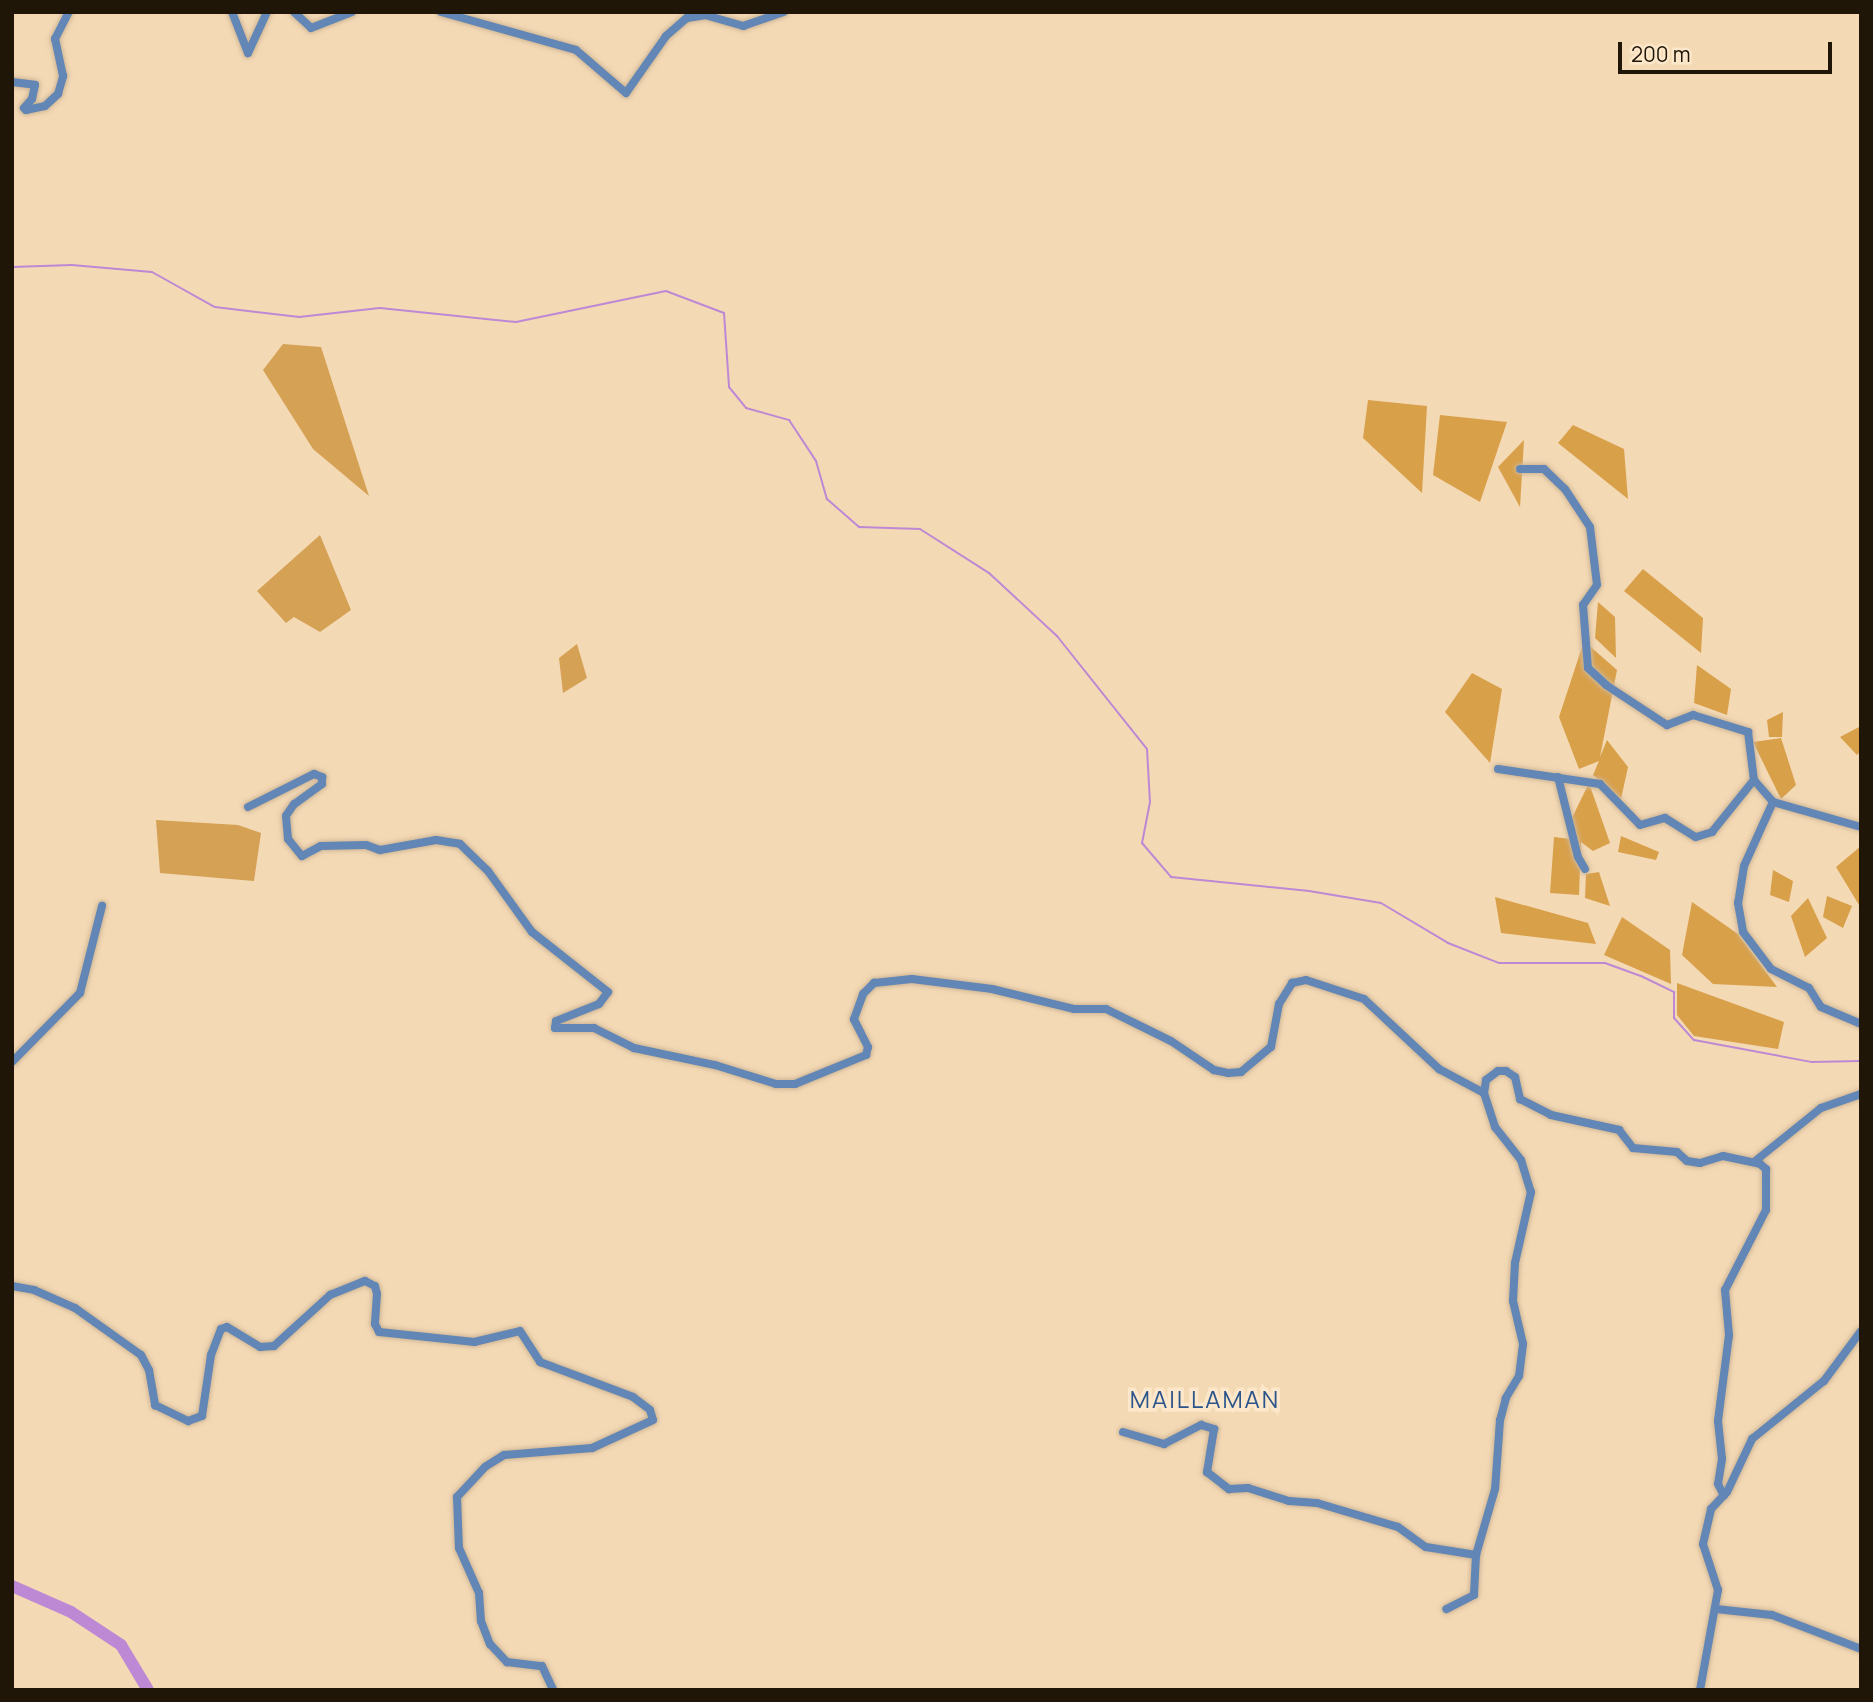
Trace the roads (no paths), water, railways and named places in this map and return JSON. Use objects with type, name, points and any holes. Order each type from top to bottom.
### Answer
[{"type":"street","points":[[12,82],[35,85],[26,110],[45,106],[58,94],[63,75],[55,39],[69,12]]},
{"type":"street","points":[[232,12],[248,52],[267,12]]},
{"type":"street","points":[[294,12],[304,25],[320,28],[352,12]]},
{"type":"street","points":[[441,12],[576,50],[626,93],[666,36],[687,18],[705,15],[743,26],[784,12]]},
{"type":"street","points":[[1520,469],[1544,470],[1564,489],[1590,527],[1597,585],[1583,606],[1588,668],[1667,724],[1693,715],[1748,732],[1754,780],[1773,802],[1861,827]]},
{"type":"street","points":[[1498,769],[1600,784],[1640,825],[1665,818],[1696,837],[1712,832],[1754,780]]},
{"type":"street","points":[[248,807],[314,774],[323,777],[322,784],[294,804],[286,816],[288,839],[302,856],[321,846],[366,845],[380,849],[436,840],[460,844],[488,871],[532,932],[608,992],[599,1004],[556,1021],[555,1028],[594,1028],[634,1048],[715,1065],[776,1084],[795,1084],[866,1055],[868,1047],[854,1019],[863,994],[874,983],[912,979],[992,989],[1074,1009],[1106,1009],[1171,1041],[1213,1070],[1228,1073],[1241,1072],[1264,1057],[1271,1047],[1279,1004],[1292,984],[1307,980],[1364,999],[1439,1069],[1484,1093]]},
{"type":"street","points":[[1558,777],[1578,857],[1585,869]]},
{"type":"street","points":[[1773,802],[1739,882],[1743,932],[1771,969],[1810,988],[1821,1007],[1861,1024]]},
{"type":"street","points":[[12,1062],[80,993],[102,906]]},
{"type":"street","points":[[1446,1609],[1474,1595],[1476,1555],[1495,1489],[1500,1420],[1506,1398],[1520,1376],[1523,1344],[1513,1301],[1515,1263],[1531,1192],[1521,1160],[1495,1127],[1484,1093],[1486,1080],[1506,1071],[1515,1077],[1520,1099],[1551,1115],[1619,1130],[1633,1148],[1677,1152],[1687,1161],[1700,1163],[1723,1156],[1754,1162],[1766,1169],[1766,1209],[1725,1290],[1729,1335],[1718,1421],[1723,1459],[1718,1484],[1724,1496]]},
{"type":"street","points":[[1754,1162],[1821,1108],[1861,1094]]},
{"type":"street","points":[[12,1286],[34,1290],[75,1308],[141,1355],[149,1370],[155,1405],[188,1420],[202,1416],[211,1354],[221,1329],[227,1327],[260,1347],[274,1346],[330,1295],[365,1281],[377,1294],[374,1324],[379,1332],[393,1337],[474,1342],[520,1331],[540,1362],[632,1397],[650,1410],[653,1420],[592,1448],[504,1455],[485,1467],[454,1504],[458,1548],[480,1594],[481,1621],[491,1644],[507,1662],[542,1666],[553,1690]]},
{"type":"street","points":[[1700,1690],[1716,1609],[1717,1576],[1703,1544],[1711,1509],[1724,1496],[1752,1439],[1824,1381],[1861,1331]]},
{"type":"street","points":[[1122,1433],[1162,1444],[1201,1425],[1214,1429],[1207,1472],[1228,1489],[1317,1503],[1398,1527],[1426,1547],[1476,1555]]},
{"type":"street","points":[[1716,1609],[1772,1615],[1861,1649]]},
{"type":"waterway","points":[[12,267],[72,265],[152,272],[215,307],[299,317],[380,308],[516,322],[666,291],[724,313],[729,387],[746,408],[789,420],[816,461],[827,499],[859,527],[920,529],[989,573],[1057,636],[1147,749],[1150,802],[1142,843],[1171,877],[1309,891],[1381,903],[1448,943],[1499,963],[1605,963],[1641,976],[1674,992],[1674,1018],[1694,1040],[1811,1062],[1861,1061]]},
{"type":"waterway","points":[[12,1586],[71,1612],[121,1645],[148,1690]]},
{"type":"district","name":"MAILLAMAN","points":[[1205,1399]]}]
